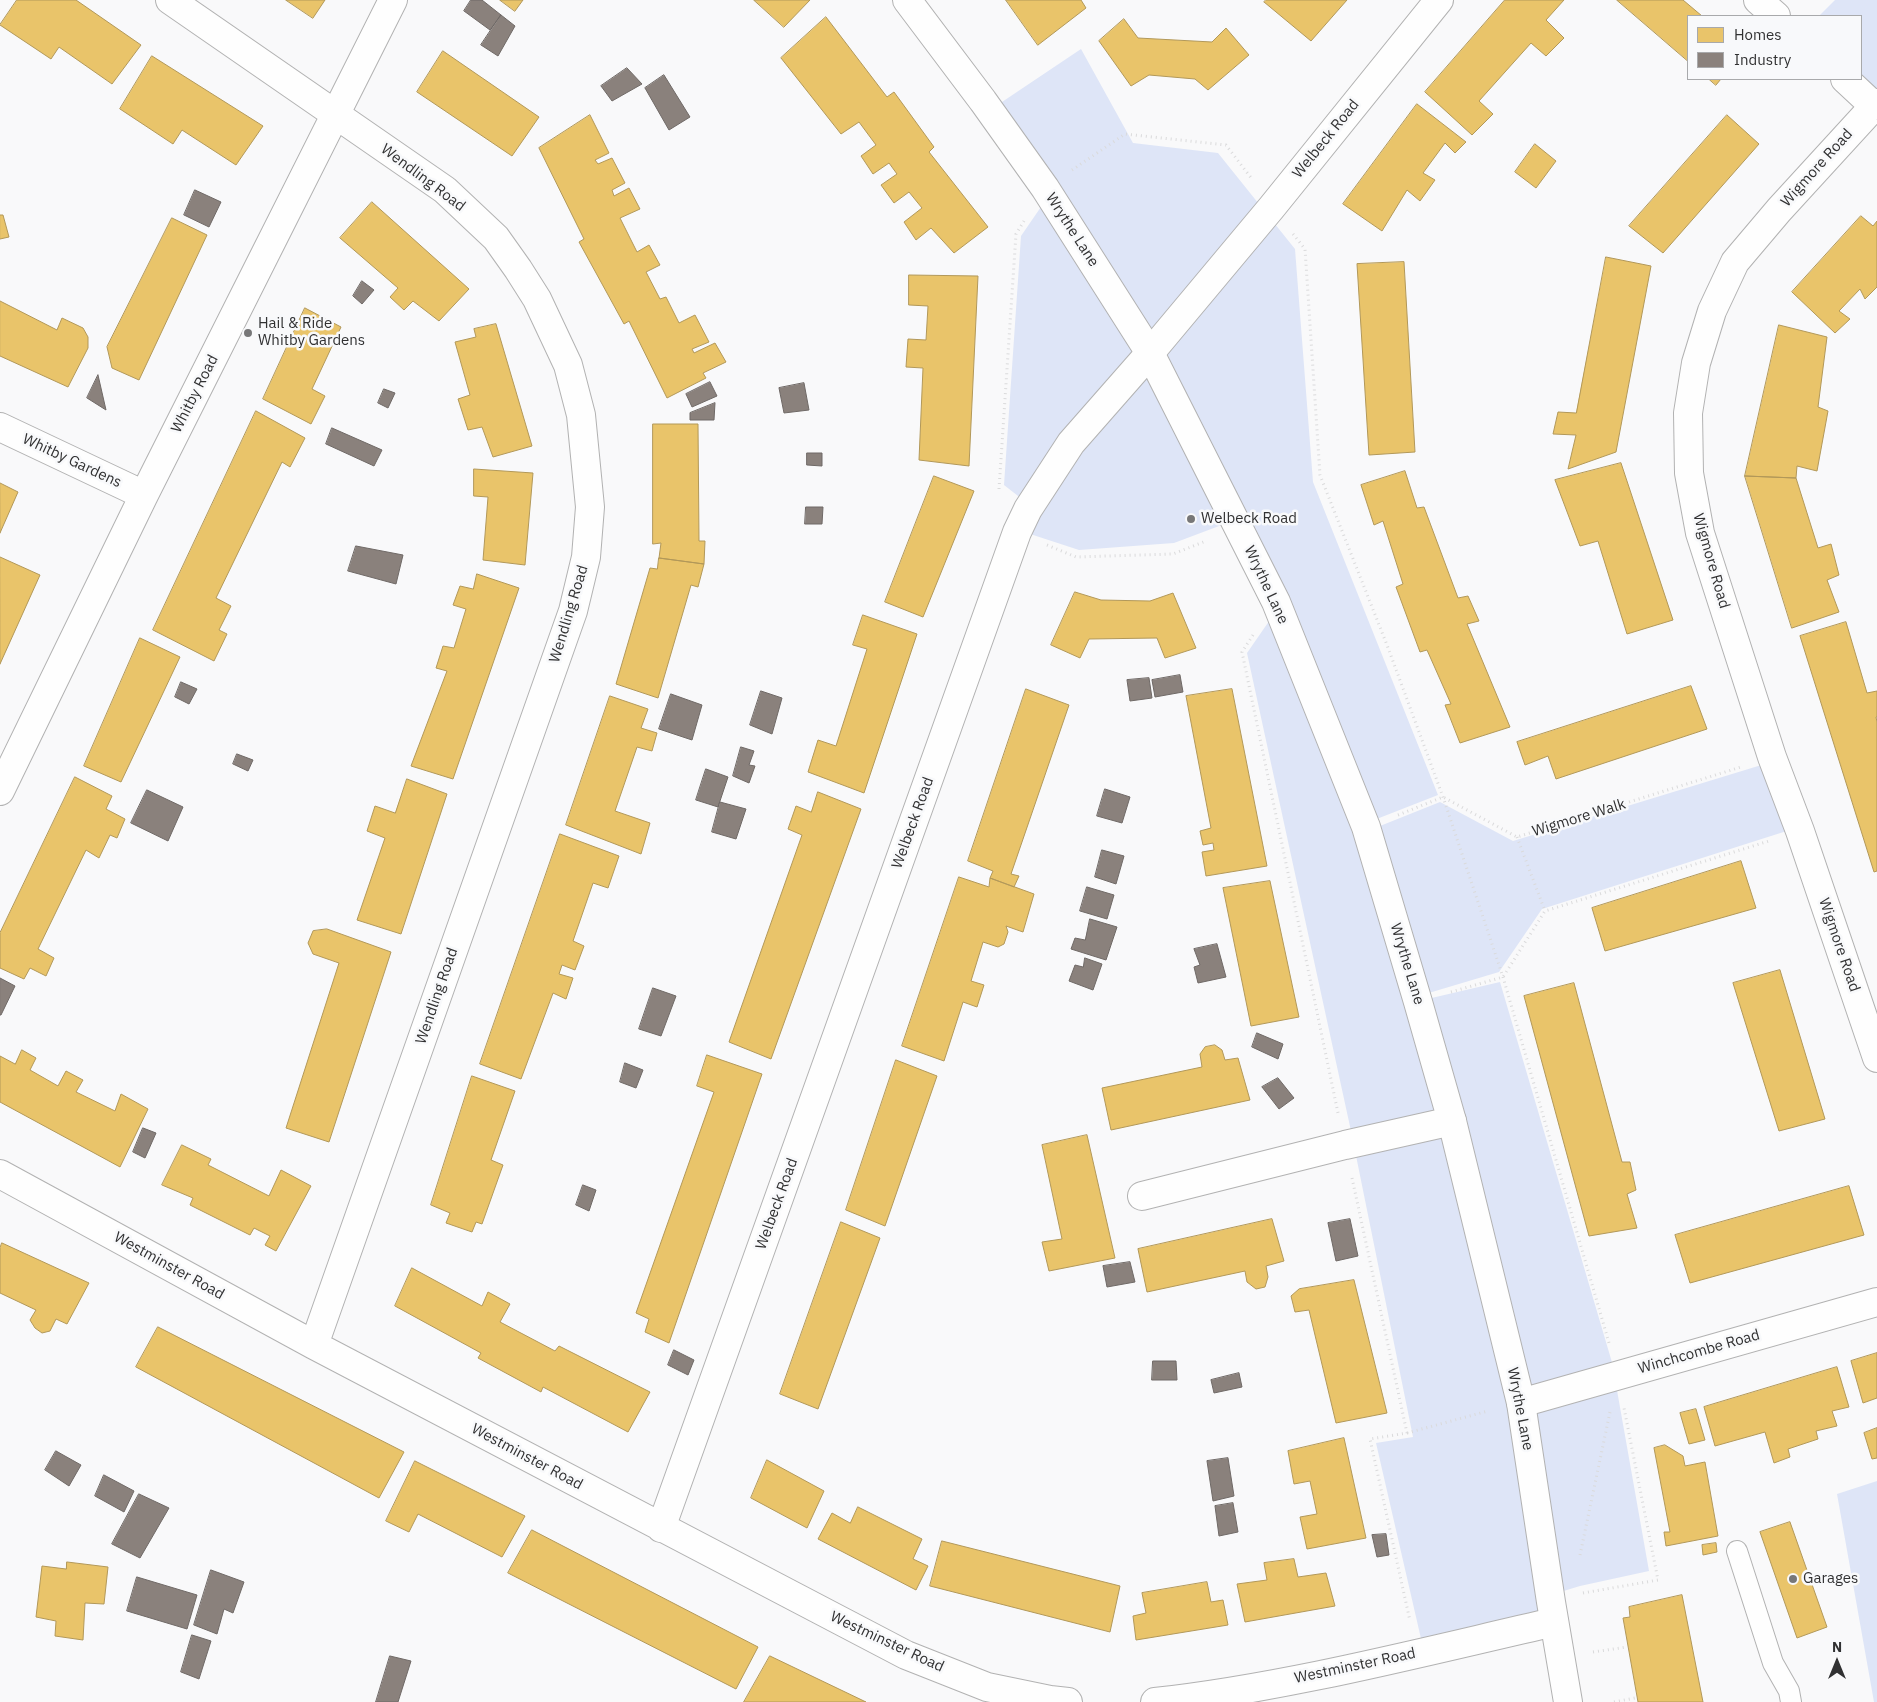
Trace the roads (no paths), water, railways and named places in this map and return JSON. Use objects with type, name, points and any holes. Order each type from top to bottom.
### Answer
[{"type":"street","name":"Wendling Road","points":[[170,0],[446,190],[496,238],[537,299],[568,365],[581,415],[590,507],[586,557],[573,611],[314,1345]]},
{"type":"street","name":"Whitby Road","points":[[0,790],[144,495],[393,0]]},
{"type":"street","name":"Wrythe Lane","points":[[907,0],[983,100],[1045,188],[1150,353],[1276,602],[1366,827],[1452,1121],[1521,1403],[1552,1612],[1568,1702]]},
{"type":"street","name":"Welbeck Road","points":[[661,1528],[1022,521],[1070,443],[1150,353],[1272,207],[1439,0]]},
{"type":"street","points":[[1758,0],[1775,15]]},
{"type":"street","points":[[1846,80],[1876,105]]},
{"type":"street","name":"Wigmore Road","points":[[1876,105],[1779,210],[1735,262],[1712,311],[1701,346],[1696,363],[1688,413],[1689,473],[1700,533],[1772,757],[1800,830],[1877,1058]]},
{"type":"street","name":"Whitby Gardens","points":[[0,427],[144,495]]},
{"type":"street","points":[[1142,1196],[1345,1145],[1452,1121]]},
{"type":"street","name":"Westminster Road","points":[[0,1174],[314,1345],[906,1655],[987,1687],[1068,1702]]},
{"type":"street","name":"Winchcombe Road","points":[[1521,1403],[1877,1302]]},
{"type":"street","name":"Westminster Road","points":[[1155,1702],[1204,1697],[1307,1677],[1552,1612]]},
{"type":"lane","points":[[1737,1551],[1773,1663],[1789,1691],[1791,1702]]},
{"type":"place","name":"Hail & Ride Whitby Gardens","points":[[248,333]]},
{"type":"place","name":"Welbeck Road","points":[[1191,519]]},
{"type":"place","name":"Garages","points":[[1793,1579]]}]
